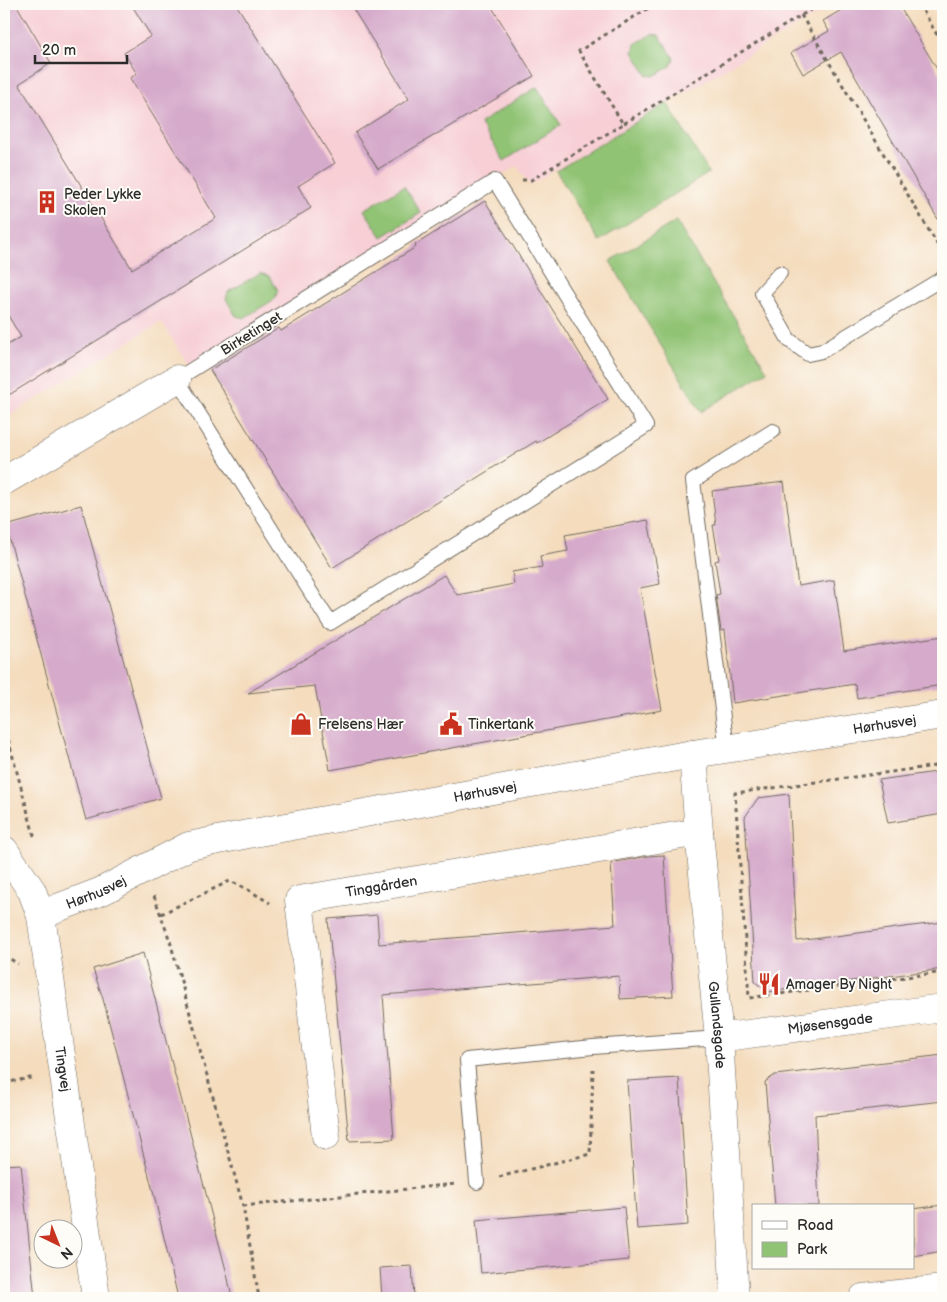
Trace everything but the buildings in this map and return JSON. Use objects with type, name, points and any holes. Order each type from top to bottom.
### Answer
[{"type":"street","name":"Birketinget","points":[[4,480],[177,379]]},
{"type":"street","name":"Hørhusvej","points":[[41,916],[102,891],[189,846],[240,835],[693,754],[943,716]]},
{"type":"street","name":"Gullandsgade","points":[[693,754],[719,1038],[735,1298]]},
{"type":"street","name":"Tinggården","points":[[326,1136],[299,900],[699,832]]},
{"type":"street","name":"Tingvej","points":[[4,850],[32,891],[41,916],[96,1298]]},
{"type":"street","name":"Mjøsensgade","points":[[719,1038],[943,1008]]},
{"type":"street","points":[[863,1298],[943,1289]]},
{"type":"lane","name":"Birketinget","points":[[177,379],[494,181]]},
{"type":"lane","points":[[177,379],[330,622],[638,431],[646,426],[494,181]]},
{"type":"lane","points":[[780,273],[762,293],[789,340],[808,354],[822,351],[943,278]]},
{"type":"lane","points":[[727,749],[693,480],[773,431]]},
{"type":"lane","points":[[478,1182],[467,1060],[593,1047],[719,1038]]},
{"type":"path","points":[[623,124],[579,51],[655,4]]},
{"type":"path","points":[[494,181],[531,180],[820,4]]},
{"type":"path","points":[[919,4],[943,45]]},
{"type":"path","points":[[801,15],[943,254]]},
{"type":"path","points":[[4,724],[36,842]]},
{"type":"path","points":[[943,765],[735,793],[749,998],[943,972]]},
{"type":"path","points":[[145,869],[170,941],[243,1206],[259,1298]]},
{"type":"path","points":[[160,914],[230,881],[246,888],[302,922]]},
{"type":"shaded area","points":[[4,4],[834,4],[530,185],[517,166],[189,365],[161,322],[4,419]]},
{"type":"green space","points":[[652,34],[659,35],[674,58],[671,66],[654,76],[647,75],[633,52],[635,44]]},
{"type":"green space","points":[[537,87],[561,125],[504,161],[480,123]]},
{"type":"green space","points":[[667,103],[709,173],[599,241],[556,171]]},
{"type":"green space","points":[[404,186],[421,213],[382,237],[364,210]]},
{"type":"green space","points":[[676,221],[767,371],[701,412],[610,261]]},
{"type":"green space","points":[[260,273],[269,276],[278,290],[275,299],[244,318],[236,316],[226,299],[228,292]]},
{"type":"place","name":"Peder Lykke Skolen","points":[[47,202]]},
{"type":"place","name":"Frelsens Hær","points":[[301,724]]},
{"type":"place","name":"Tinkertank","points":[[451,724]]},
{"type":"place","name":"Amager By Night","points":[[769,984]]}]
